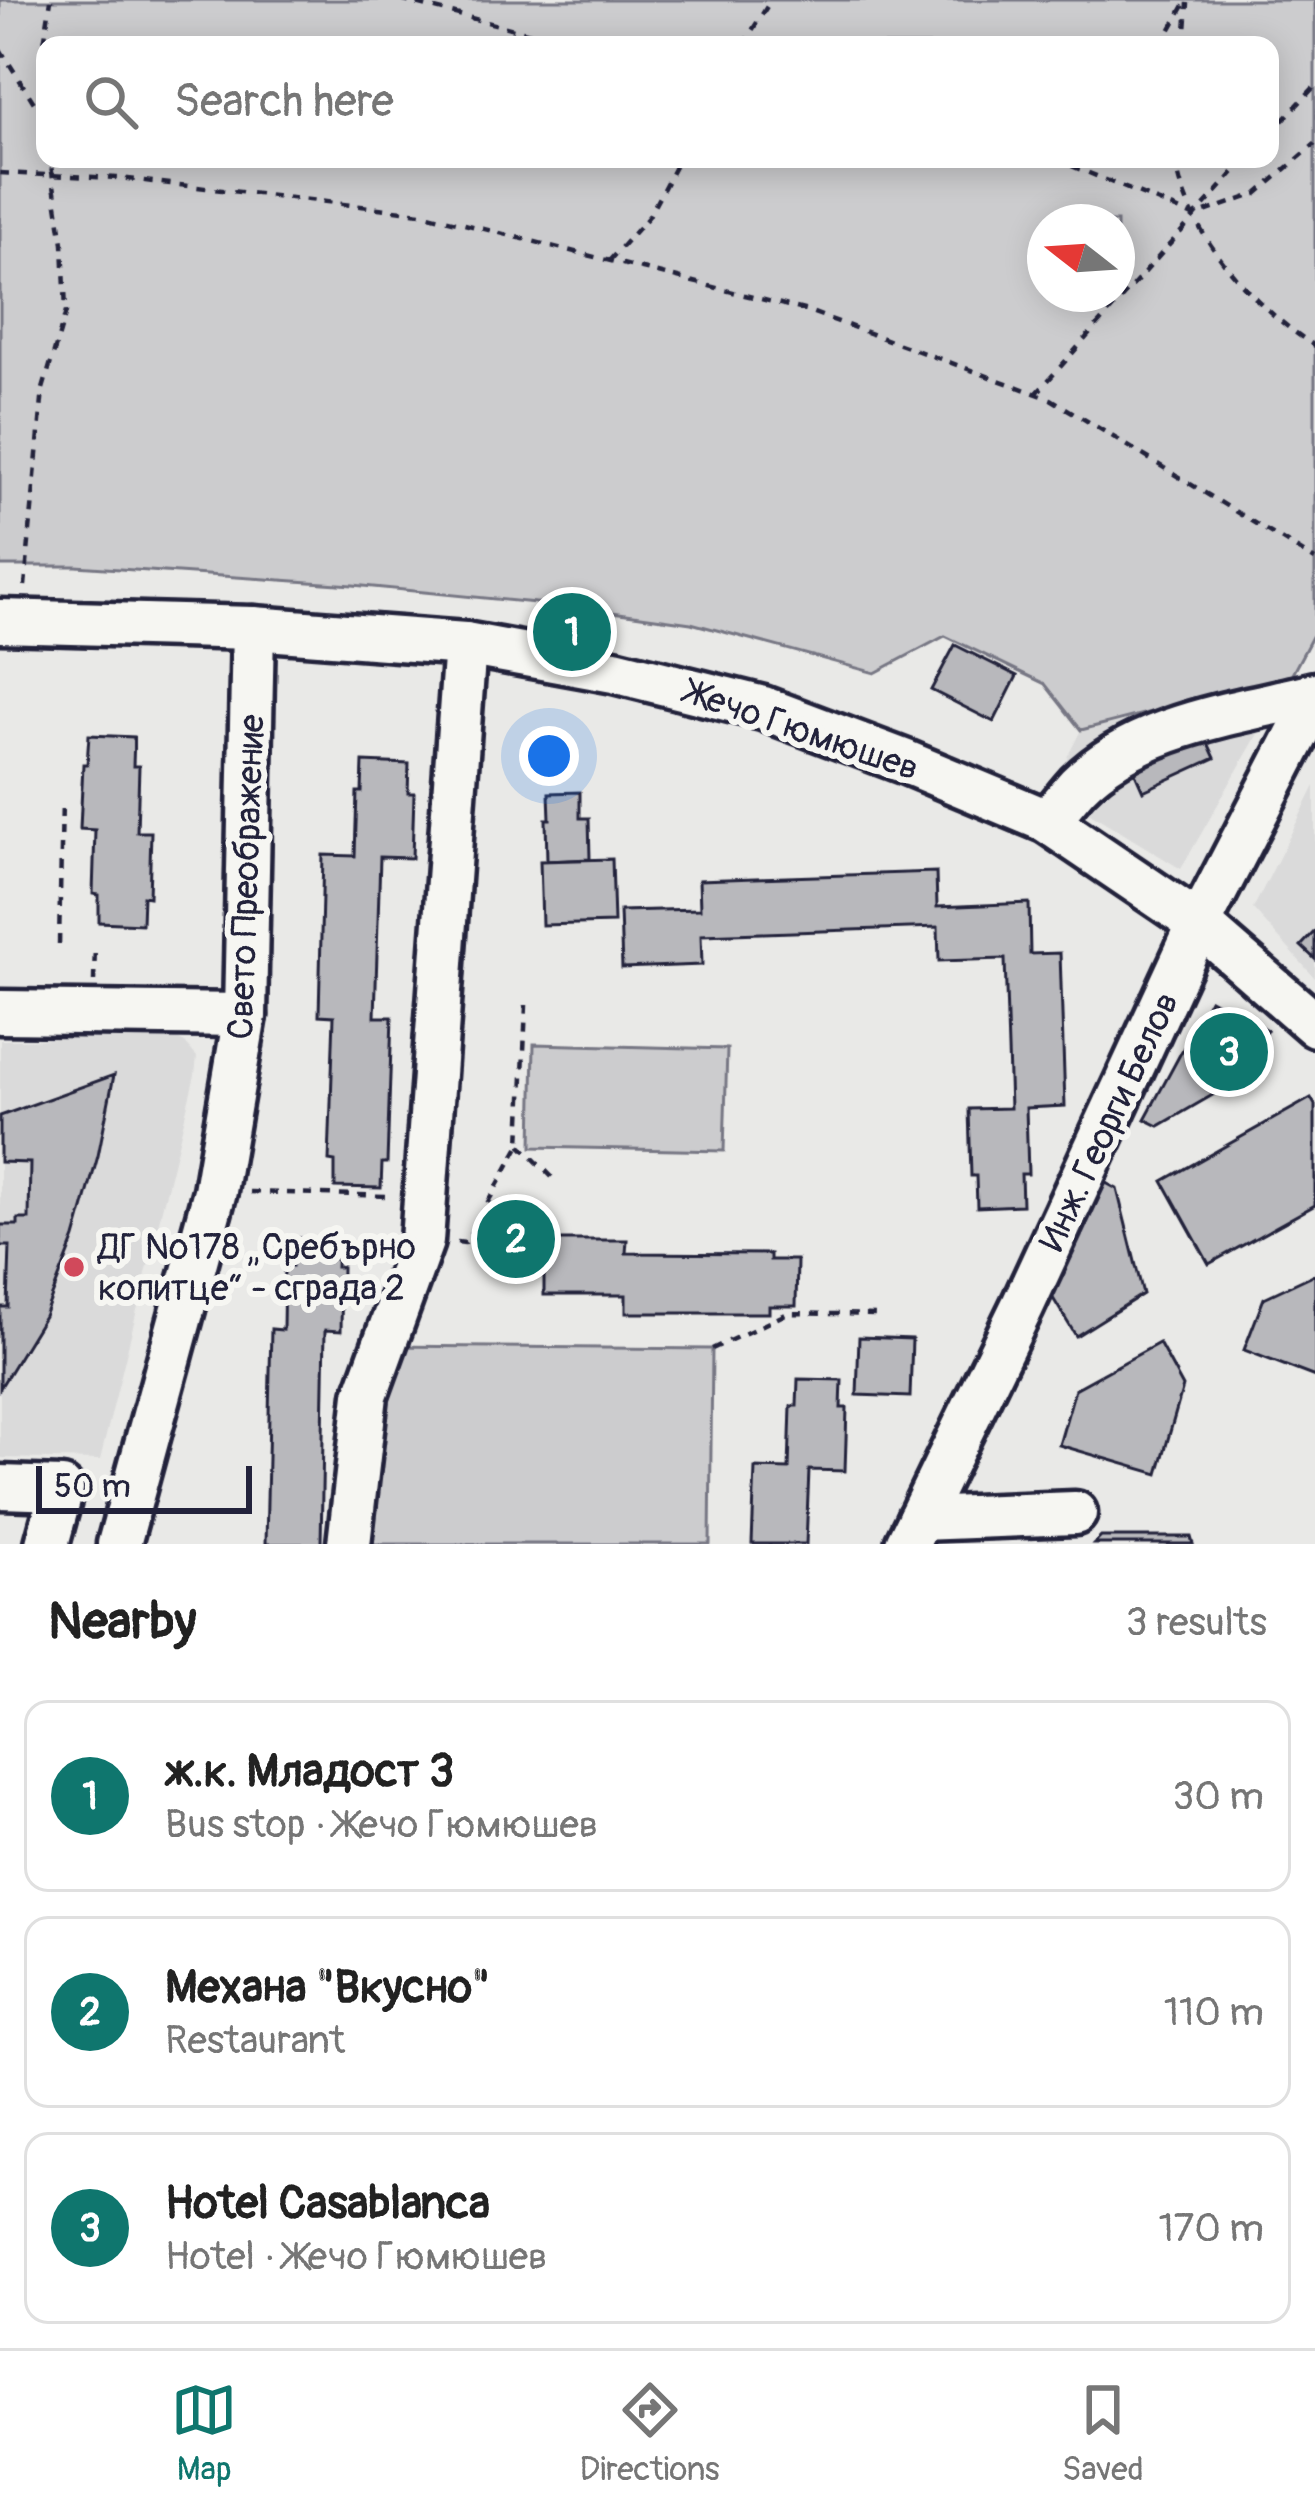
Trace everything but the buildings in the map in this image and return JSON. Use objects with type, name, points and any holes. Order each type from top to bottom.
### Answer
[{"type":"street","name":"Жечо Гюмюшев","points":[[11,621],[253,628],[465,644],[614,670],[764,708],[1047,821],[1199,924],[1315,1025]]},
{"type":"street","name":"Свето Преображение","points":[[118,1544],[215,1191],[245,1015],[253,628]]},
{"type":"street","points":[[349,1544],[366,1395],[422,1241],[465,644]]},
{"type":"street","points":[[1047,821],[1080,783],[1122,752],[1233,711],[1315,697]]},
{"type":"street","name":"Инж. Георги Белов","points":[[913,1531],[1199,924],[1315,697]]},
{"type":"street","points":[[0,1012],[245,1015]]},
{"type":"street","points":[[0,1487],[131,1492]]},
{"type":"street","points":[[46,1544],[62,1489]]},
{"type":"street","points":[[913,1531],[1075,1513]]},
{"type":"path","points":[[45,36],[51,0]]},
{"type":"path","points":[[400,0],[542,36]]},
{"type":"path","points":[[749,36],[771,0]]},
{"type":"path","points":[[1167,36],[1188,0]]},
{"type":"path","points":[[1186,36],[1188,0]]},
{"type":"path","points":[[0,49],[36,105]]},
{"type":"path","points":[[1279,124],[1315,86]]},
{"type":"path","points":[[1077,168],[1193,216],[1257,194],[1315,144]]},
{"type":"path","points":[[11,621],[43,388],[66,312],[64,243],[52,168]]},
{"type":"path","points":[[609,261],[649,216],[675,168]]},
{"type":"path","points":[[1179,168],[1193,216],[1227,267],[1290,331],[1315,346]]},
{"type":"path","points":[[1036,394],[1238,168]]},
{"type":"path","points":[[0,173],[119,178],[421,213],[808,311],[1051,399],[1315,560]]},
{"type":"path","points":[[59,944],[62,800]]},
{"type":"path","points":[[422,1241],[465,1243],[520,1145],[526,1005]]},
{"type":"path","points":[[520,1145],[557,1182]]},
{"type":"path","points":[[241,1192],[425,1196]]},
{"type":"path","points":[[712,1349],[788,1313],[879,1316]]},
{"type":"shaded area","points":[[0,0],[1315,0],[1315,631],[1291,676],[1081,730],[1045,684],[945,636],[875,673],[691,623],[353,585],[76,566],[0,566]]},
{"type":"shaded area","points":[[1291,676],[1181,869],[1051,789],[1081,730]]},
{"type":"shaded area","points":[[1315,786],[1315,978],[1253,909]]},
{"type":"shaded area","name":"ДГ №178 „Сребърно копитце“ - сграда 2","points":[[173,1037],[197,1057],[195,1075],[100,1460],[0,1458],[0,1040]]},
{"type":"shaded area","points":[[534,1044],[727,1049],[724,1151],[532,1147]]},
{"type":"shaded area","points":[[384,1346],[712,1349],[710,1544],[349,1544]]},
{"type":"place","name":"ж.к. Младост 3","points":[[572,632]]},
{"type":"place","name":"Hotel Casablanca","points":[[1229,1052]]},
{"type":"place","name":"Механа \"Вкусно\"","points":[[516,1239]]},
{"type":"place","name":"ДГ №178 „Сребърно копитце“ - сграда 2","points":[[74,1267]]}]
